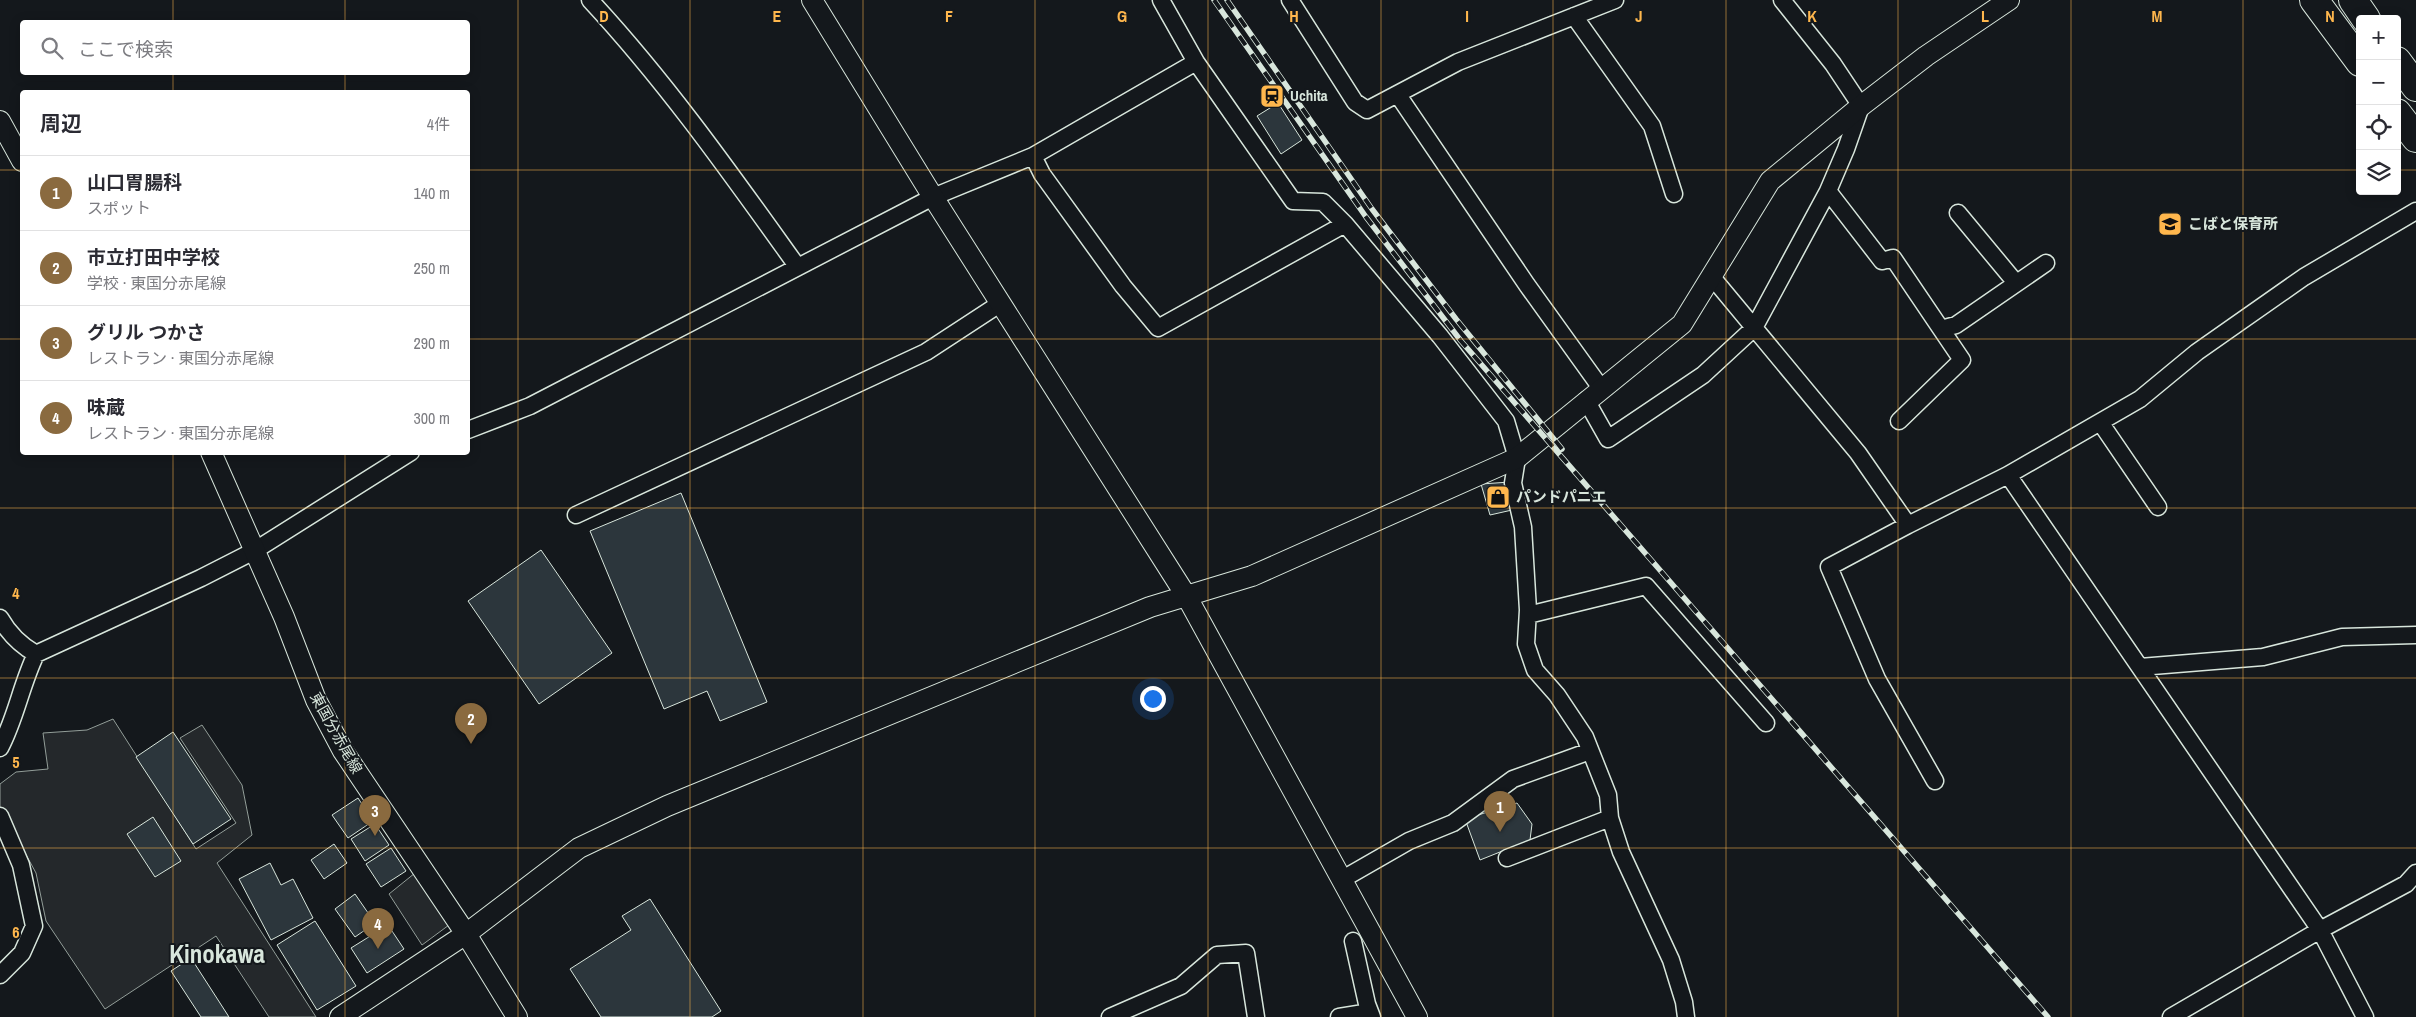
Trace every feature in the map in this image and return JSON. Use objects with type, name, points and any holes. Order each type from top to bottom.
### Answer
[{"type":"highway","points":[[2314,0],[2359,60]]},
{"type":"highway","points":[[2353,0],[2363,15]]},
{"type":"highway","points":[[2401,66],[2416,87]]},
{"type":"highway","points":[[2401,118],[2416,138]]},
{"type":"street","points":[[590,0],[631,44],[676,100],[797,266]]},
{"type":"street","points":[[812,0],[933,197],[1187,598],[1417,1017]]},
{"type":"street","points":[[1161,0],[1196,62],[1292,201],[1323,202],[1345,224],[1440,336],[1506,421],[1517,458],[1513,483],[1523,527],[1528,615],[1526,644],[1535,670],[1557,695],[1585,737],[1608,795],[1610,818],[1621,852],[1671,960],[1684,1002],[1686,1017]]},
{"type":"street","points":[[1290,0],[1355,102],[1367,110],[1458,62],[1574,16],[1589,4],[1615,0]]},
{"type":"street","points":[[1782,0],[1833,64],[1860,106]]},
{"type":"street","points":[[340,1017],[466,934],[579,848],[622,827],[667,806],[1150,607],[1187,598],[1252,576],[1517,458],[1682,324],[1770,181],[1860,106],[1926,56],[2009,0]]},
{"type":"street","points":[[1574,16],[1652,126],[1674,194]]},
{"type":"street","points":[[470,429],[530,406],[933,197],[1033,156],[1196,62]]},
{"type":"street","points":[[1398,95],[1527,285],[1594,394],[1608,439],[1703,375],[1754,328],[1828,191],[1846,149],[1860,106]]},
{"type":"street","points":[[0,121],[20,157]]},
{"type":"street","points":[[1033,156],[1042,174],[1123,286],[1158,328],[1345,224]]},
{"type":"street","points":[[1828,191],[1882,261],[1893,258],[1962,360],[1899,421]]},
{"type":"street","points":[[1935,781],[1877,680],[1829,567],[2008,475],[2140,399],[2197,352],[2304,277],[2416,211]]},
{"type":"street","points":[[1958,213],[2016,284]]},
{"type":"street","points":[[1941,329],[1956,325],[2046,263]]},
{"type":"street","points":[[1712,277],[1858,454],[1908,525]]},
{"type":"street","points":[[576,514],[926,352],[1001,303]]},
{"type":"street","points":[[2100,422],[2158,507]]},
{"type":"street","name":"東国分赤尾線","points":[[212,455],[316,700],[342,751],[466,934],[517,1017]]},
{"type":"street","points":[[0,748],[8,734],[25,676],[36,654],[184,586],[254,551],[406,455]]},
{"type":"street","points":[[2008,475],[2320,930],[2365,1017]]},
{"type":"street","points":[[1528,615],[1646,586],[1766,723]]},
{"type":"street","points":[[0,618],[7,630],[22,646],[36,654]]},
{"type":"street","points":[[2140,667],[2263,657],[2342,637],[2416,634]]},
{"type":"street","points":[[1341,880],[1409,841],[1453,822],[1512,779],[1590,751]]},
{"type":"street","points":[[0,816],[21,865],[34,926],[22,953],[0,975]]},
{"type":"street","points":[[1507,858],[1610,818]]},
{"type":"street","points":[[2170,1017],[2320,930],[2406,884],[2416,873]]},
{"type":"street","points":[[1339,1017],[1371,1015],[1353,941]]},
{"type":"street","points":[[1110,1017],[1181,986],[1217,955],[1246,953],[1256,1017]]},
{"type":"shaded area","points":[[113,719],[196,849],[236,823],[180,738],[202,725],[242,785],[252,835],[217,863],[316,1017],[269,1017],[216,936],[105,1009],[46,921],[36,873],[0,807],[0,784],[16,772],[48,769],[43,733],[87,730]]},
{"type":"shaded area","points":[[415,873],[449,925],[422,945],[389,894]]},
{"type":"building","points":[[1278,103],[1302,140],[1281,154],[1257,116]]},
{"type":"building","name":"パンドパニエ","points":[[1510,482],[1512,510],[1490,515],[1481,484]]},
{"type":"building","points":[[681,493],[767,702],[720,721],[707,691],[664,709],[590,531]]},
{"type":"building","points":[[541,550],[612,653],[539,704],[468,601]]},
{"type":"building","points":[[173,732],[231,819],[193,844],[136,757]]},
{"type":"building","points":[[358,798],[373,821],[348,838],[332,815]]},
{"type":"building","points":[[1517,803],[1532,824],[1530,840],[1480,860],[1465,819]]},
{"type":"building","points":[[153,817],[181,861],[155,877],[127,834]]},
{"type":"building","points":[[375,824],[389,845],[365,861],[351,839]]},
{"type":"building","points":[[334,844],[347,863],[324,879],[311,860]]},
{"type":"building","points":[[391,848],[406,871],[381,887],[366,864]]},
{"type":"building","points":[[270,863],[281,885],[293,879],[313,918],[271,940],[239,879]]},
{"type":"building","points":[[355,894],[375,923],[355,937],[335,909]]},
{"type":"building","points":[[650,899],[721,1011],[712,1017],[601,1017],[570,969],[631,930],[622,916]]},
{"type":"building","points":[[315,921],[356,986],[317,1010],[277,945]]},
{"type":"building","points":[[388,925],[404,949],[367,973],[351,948]]},
{"type":"building","points":[[191,958],[229,1017],[201,1017],[171,971]]},
{"type":"railway","points":[[1214,0],[1366,217],[1461,341],[2048,1017]]},
{"type":"railway","points":[[1227,0],[1372,209],[1456,319],[1562,449]]},
{"type":"place","name":"Uchita","points":[[1272,96]]},
{"type":"place","name":"こばと保育所","points":[[2170,224]]},
{"type":"place","name":"パンドパニエ","points":[[1498,497]]},
{"type":"place","name":"市立打田中学校","points":[[471,744]]},
{"type":"place","name":"山口胃腸科","points":[[1500,832]]},
{"type":"place","name":"グリル つかさ","points":[[375,836]]},
{"type":"place","name":"味蔵","points":[[378,949]]},
{"type":"district","name":"Kinokawa","points":[[217,954]]}]
